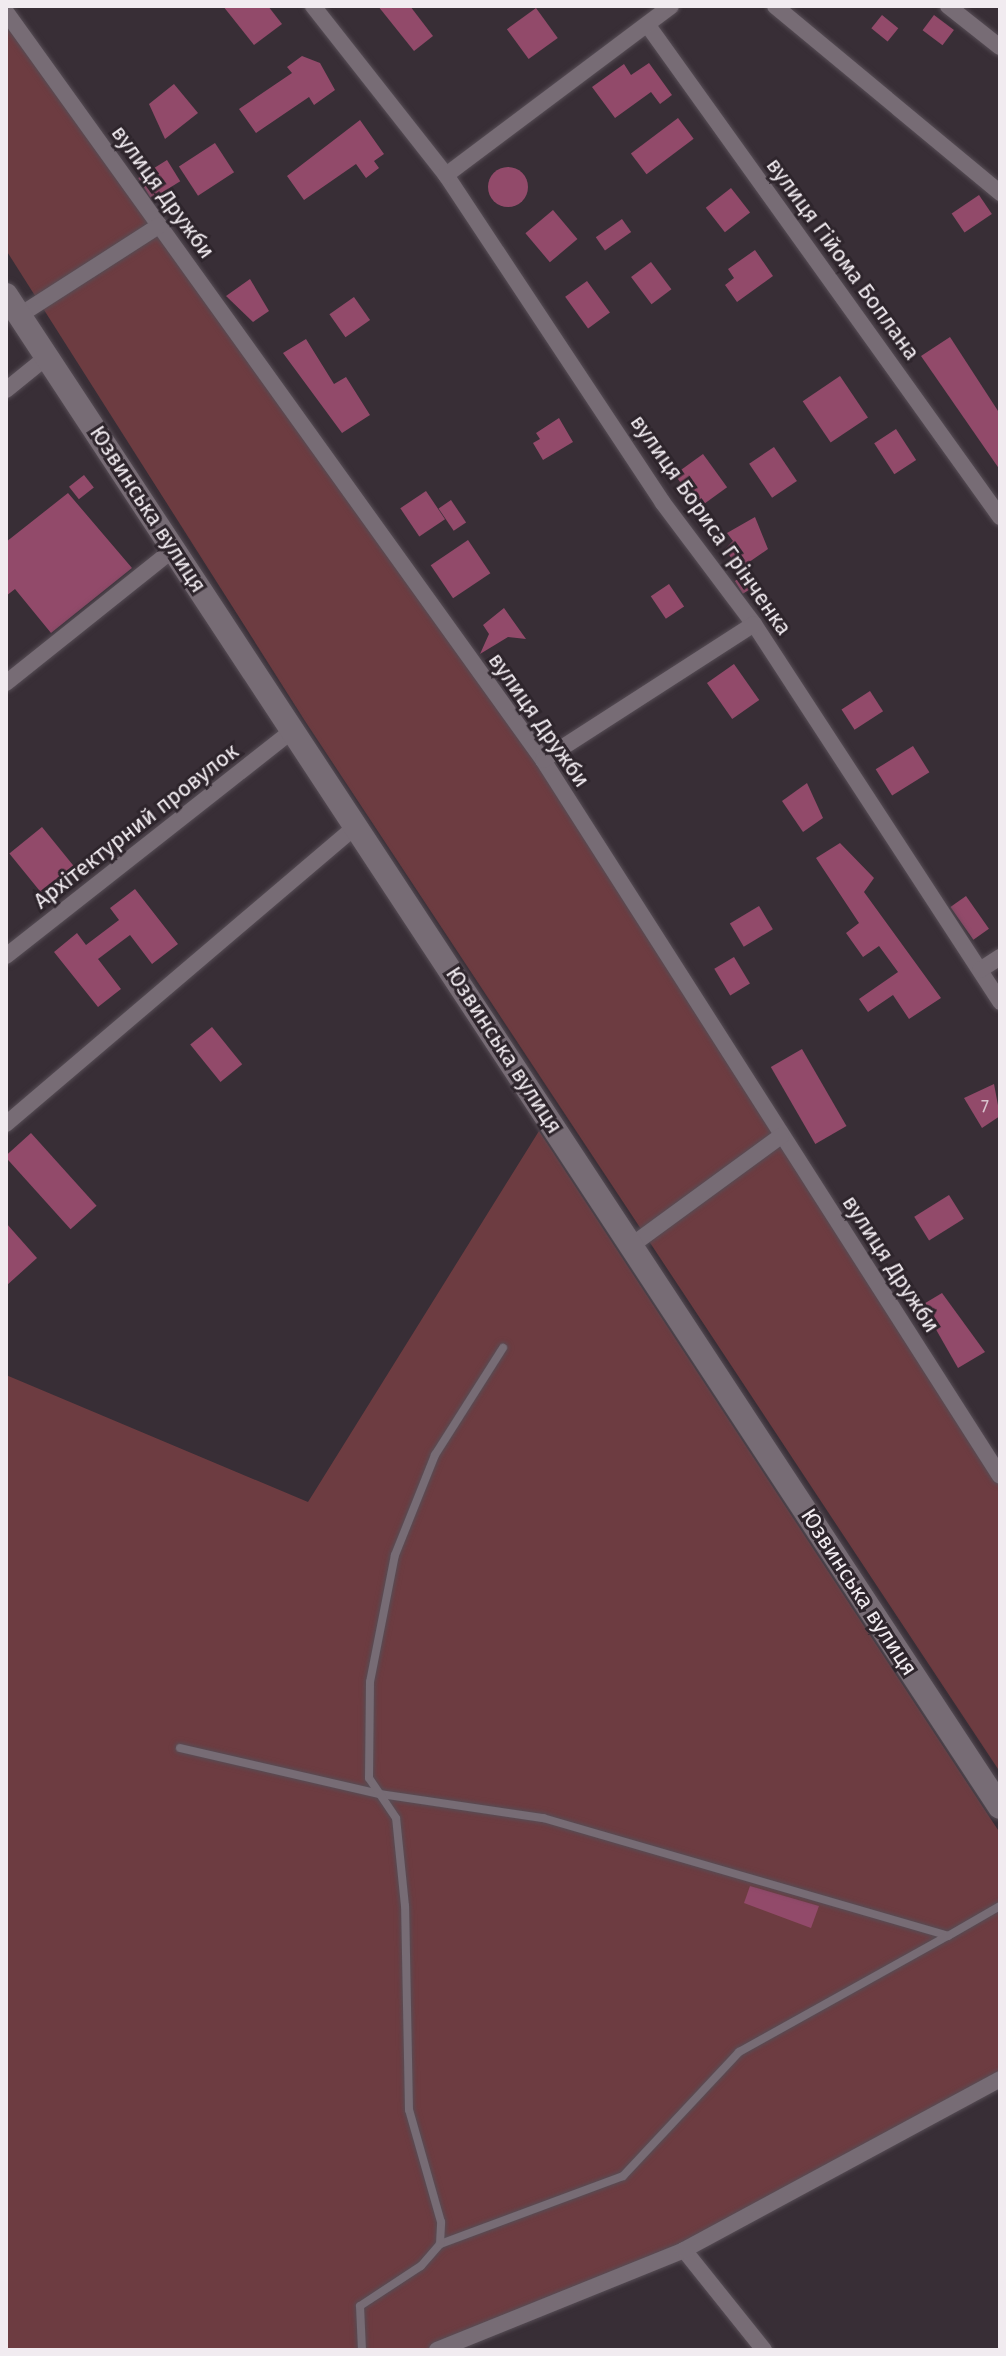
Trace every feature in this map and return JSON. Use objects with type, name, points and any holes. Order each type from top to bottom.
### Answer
[{"type":"main road","name":"Юзвинська вулиця","points":[[13,305],[1000,1807]]},
{"type":"street","name":"вулиця Бориса Грінченка","points":[[313,6],[446,175],[663,503],[754,624],[1000,1002]]},
{"type":"street","points":[[446,175],[649,27],[671,6]]},
{"type":"street","points":[[775,6],[1000,193]]},
{"type":"street","points":[[948,6],[1000,47]]},
{"type":"street","name":"вулиця Дружби","points":[[6,12],[543,760],[1000,1476]]},
{"type":"street","name":"вулиця Гійома Боплана","points":[[649,27],[1000,517]]},
{"type":"street","points":[[13,305],[160,225]]},
{"type":"street","points":[[6,390],[48,356]]},
{"type":"street","points":[[6,683],[174,549]]},
{"type":"street","points":[[543,760],[754,624]]},
{"type":"street","name":"Архітектурний провулок","points":[[6,956],[293,730]]},
{"type":"street","points":[[6,1124],[356,826]]},
{"type":"street","points":[[980,970],[1000,957]]},
{"type":"street","points":[[632,1245],[781,1136]]},
{"type":"street","points":[[437,2350],[684,2250],[1000,2079]]},
{"type":"street","points":[[684,2250],[764,2350]]},
{"type":"lane","points":[[440,2244],[441,2222],[409,2110],[396,1818],[369,1778],[370,1682],[395,1555],[435,1455],[503,1348]]},
{"type":"lane","points":[[180,1748],[380,1794],[543,1818],[948,1936]]},
{"type":"lane","points":[[362,2350],[360,2306],[421,2266],[440,2244],[623,2176],[739,2052],[1000,1906]]},
{"type":"shaded area","points":[[6,12],[543,760],[1000,1477],[1000,1772],[305,721],[6,250]]},
{"type":"shaded area","points":[[539,1131],[1000,1833],[1000,2079],[684,2250],[437,2350],[6,2350],[6,1375],[308,1502]]},
{"type":"building","points":[[223,6],[268,6],[282,24],[254,45]]},
{"type":"building","points":[[378,6],[410,6],[433,36],[414,51]]},
{"type":"building","points":[[536,8],[558,38],[529,59],[507,29]]},
{"type":"building","points":[[882,15],[898,28],[888,41],[871,28]]},
{"type":"building","points":[[934,15],[954,30],[943,45],[923,30]]},
{"type":"building","points":[[302,56],[320,63],[335,90],[314,105],[309,97],[256,133],[239,109],[292,73],[287,67]]},
{"type":"building","points":[[649,63],[672,95],[660,104],[651,92],[615,118],[592,87],[624,64],[631,75]]},
{"type":"building","points":[[174,84],[198,113],[165,139],[149,104]]},
{"type":"building","points":[[678,118],[694,139],[647,174],[631,154]]},
{"type":"building","points":[[360,120],[384,154],[374,161],[379,168],[366,178],[356,164],[304,200],[287,176]]},
{"type":"building","points":[[215,143],[234,172],[198,196],[179,166]]},
{"type":"building","points":[[167,160],[180,181],[151,199],[138,178]]},
{"type":"building","points":[[508,167],[522,173],[528,187],[522,201],[508,207],[494,201],[488,187],[494,173]]},
{"type":"building","points":[[731,188],[750,212],[725,232],[706,208]]},
{"type":"building","points":[[979,195],[992,214],[965,233],[952,213]]},
{"type":"building","points":[[553,210],[577,239],[550,262],[525,233]]},
{"type":"building","points":[[622,219],[631,232],[605,250],[596,237]]},
{"type":"building","points":[[755,250],[773,276],[737,302],[725,285],[734,278],[728,269]]},
{"type":"building","points":[[651,262],[671,289],[651,304],[631,277]]},
{"type":"building","points":[[250,279],[269,311],[253,322],[226,296]]},
{"type":"building","points":[[587,281],[610,313],[588,328],[565,297]]},
{"type":"building","points":[[354,297],[370,320],[345,337],[329,314]]},
{"type":"building","points":[[950,337],[1000,414],[1000,470],[921,356]]},
{"type":"building","points":[[306,339],[334,384],[346,377],[370,415],[342,433],[283,353]]},
{"type":"building","points":[[840,376],[868,417],[831,443],[803,401]]},
{"type":"building","points":[[559,418],[573,442],[543,460],[533,443],[540,439],[536,433]]},
{"type":"building","points":[[896,429],[916,460],[894,474],[874,443]]},
{"type":"building","points":[[774,447],[797,481],[772,498],[749,464]]},
{"type":"building","points":[[703,454],[727,487],[699,508],[675,475]]},
{"type":"building","points":[[84,475],[94,488],[79,499],[69,487]]},
{"type":"building","points":[[426,491],[445,519],[419,537],[400,508]]},
{"type":"building","points":[[68,493],[132,568],[51,633],[15,589],[6,596],[6,542]]},
{"type":"building","points":[[451,500],[466,522],[454,531],[439,508]]},
{"type":"building","points":[[755,517],[768,549],[739,569],[725,549],[733,541],[727,533]]},
{"type":"building","points":[[468,540],[490,573],[453,598],[431,565]]},
{"type":"building","points":[[751,571],[759,584],[743,594],[735,581]]},
{"type":"building","points":[[669,584],[684,606],[666,619],[651,596]]},
{"type":"building","points":[[504,608],[526,639],[508,637],[480,654],[489,634],[483,625]]},
{"type":"building","points":[[734,664],[759,700],[732,719],[707,683]]},
{"type":"building","points":[[870,691],[883,711],[855,730],[841,710]]},
{"type":"building","points":[[913,746],[929,772],[892,796],[876,769]]},
{"type":"building","points":[[807,783],[823,818],[803,832],[782,801]]},
{"type":"building","points":[[42,827],[73,866],[41,892],[9,853]]},
{"type":"building","points":[[840,843],[874,878],[864,892],[941,998],[909,1019],[893,995],[868,1012],[859,999],[898,972],[879,946],[863,957],[846,933],[859,923],[816,858]]},
{"type":"building","points":[[135,889],[178,944],[152,964],[130,935],[98,959],[121,989],[98,1007],[54,952],[77,933],[86,945],[119,920],[110,908]]},
{"type":"building","points":[[966,896],[989,929],[973,940],[950,907]]},
{"type":"building","points":[[759,906],[773,929],[744,947],[730,924]]},
{"type":"building","points":[[734,957],[750,984],[730,995],[714,969]]},
{"type":"building","points":[[212,1027],[242,1064],[220,1082],[190,1045]]},
{"type":"building","points":[[802,1049],[846,1126],[815,1144],[771,1067]]},
{"type":"building","points":[[994,1084],[1000,1116],[982,1128],[964,1098]]},
{"type":"building","points":[[31,1133],[97,1206],[71,1229],[6,1158]]},
{"type":"building","points":[[949,1195],[964,1219],[929,1240],[914,1217]]},
{"type":"building","points":[[6,1223],[37,1258],[6,1286]]},
{"type":"building","points":[[942,1293],[985,1352],[958,1368],[922,1305]]},
{"type":"building","points":[[750,1886],[819,1906],[811,1928],[744,1903]]}]
